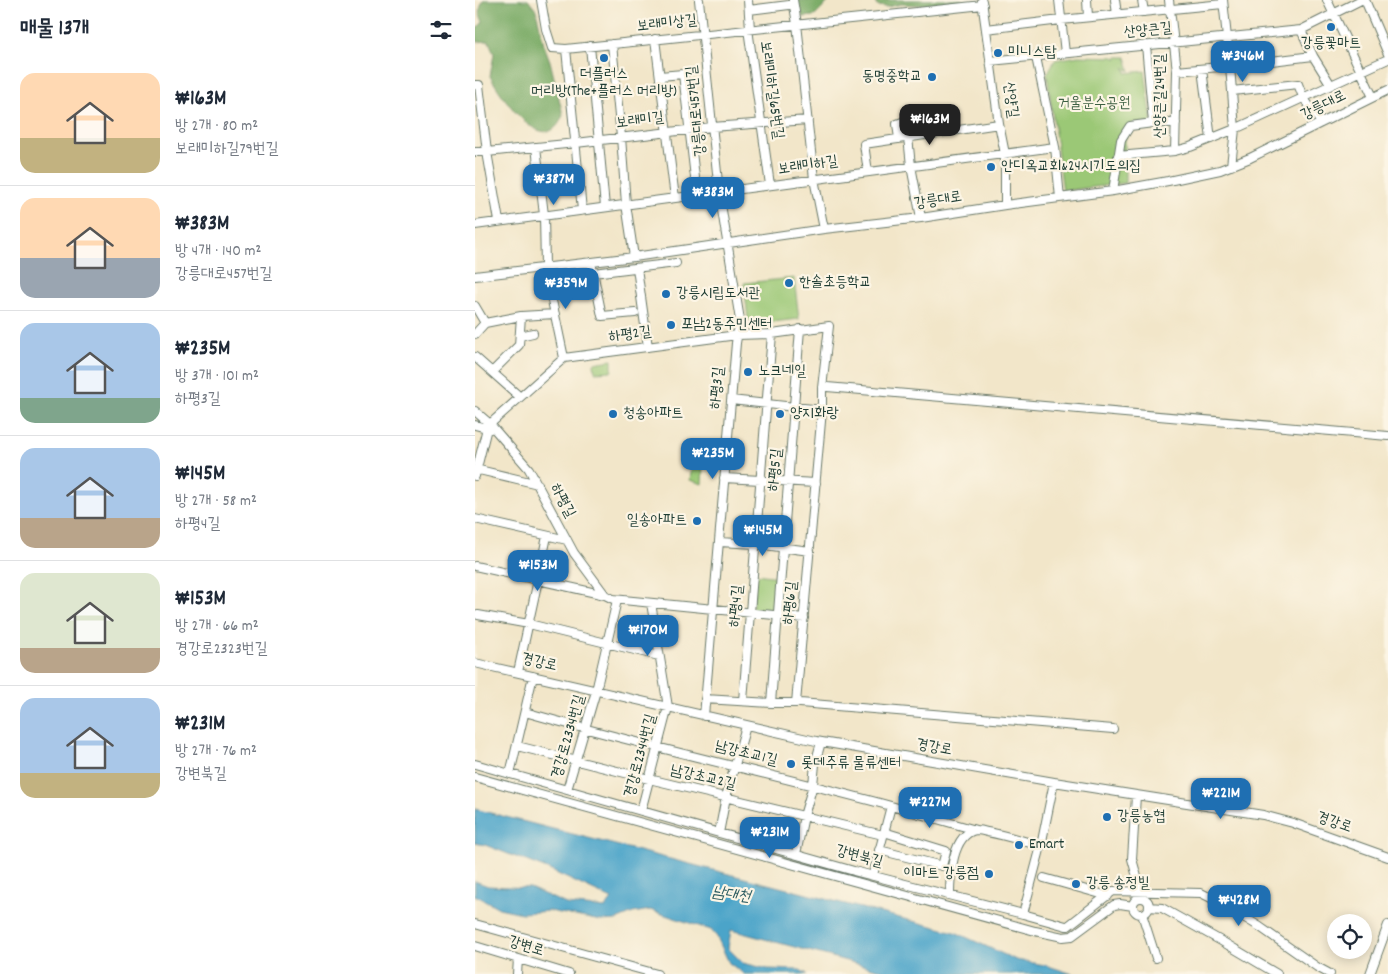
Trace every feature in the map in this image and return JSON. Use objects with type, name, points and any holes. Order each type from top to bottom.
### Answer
[{"type":"street","points":[[541,0],[552,48],[566,49],[582,210]]},
{"type":"street","name":"강릉대로457번길","points":[[699,0],[719,192],[728,243]]},
{"type":"street","name":"보래미하길65번길","points":[[748,0],[749,29],[770,185]]},
{"type":"street","points":[[1059,0],[1065,53]]},
{"type":"street","points":[[1087,0],[1088,17]]},
{"type":"street","points":[[1115,0],[1117,14]]},
{"type":"street","points":[[1143,0],[1144,12]]},
{"type":"street","name":"산양큰길24번길","points":[[1169,0],[1177,70],[1175,151]]},
{"type":"street","points":[[1327,0],[1373,97]]},
{"type":"street","points":[[1363,0],[1388,54]]},
{"type":"street","name":"산양큰길","points":[[990,61],[1301,30],[1363,0]]},
{"type":"street","points":[[749,10],[791,2],[797,24],[814,179],[824,229]]},
{"type":"street","name":"보래미상길","points":[[566,49],[982,2]]},
{"type":"street","name":"산양길","points":[[982,2],[1005,154],[1005,205]]},
{"type":"street","points":[[986,29],[1170,10],[1198,3],[1223,2],[1235,129],[1231,166]]},
{"type":"street","points":[[1301,30],[1313,56],[1331,85]]},
{"type":"street","points":[[655,39],[675,198]]},
{"type":"street","points":[[612,44],[626,204],[634,257]]},
{"type":"street","points":[[1146,45],[1153,123]]},
{"type":"street","points":[[590,46],[605,207]]},
{"type":"street","points":[[1177,70],[1202,69],[1313,56]]},
{"type":"street","points":[[1036,57],[1055,147],[1060,198]]},
{"type":"street","points":[[1118,156],[1175,151],[1190,147],[1235,129],[1388,59]]},
{"type":"street","points":[[1202,69],[1211,139]]},
{"type":"street","points":[[660,76],[683,74],[697,195]]},
{"type":"street","points":[[1232,91],[1298,84],[1303,97],[1321,124]]},
{"type":"street","points":[[475,85],[479,85],[487,152],[499,221]]},
{"type":"street","name":"강릉대로","points":[[475,276],[634,257],[824,229],[921,218],[1113,191],[1194,176],[1231,166],[1388,90]]},
{"type":"street","name":"보래미길","points":[[475,152],[576,143],[690,129],[808,120]]},
{"type":"street","points":[[899,139],[897,124],[905,121]]},
{"type":"street","points":[[1113,191],[1121,140],[1130,126],[1176,123]]},
{"type":"street","points":[[868,172],[864,144],[999,124]]},
{"type":"street","points":[[907,137],[921,218]]},
{"type":"street","points":[[536,147],[544,215],[545,267],[564,358],[490,427],[478,448],[476,471],[538,484]]},
{"type":"street","name":"보래미하길","points":[[475,225],[1055,147]]},
{"type":"street","name":"하평3길","points":[[704,716],[731,400],[740,320],[728,243]]},
{"type":"street","points":[[591,262],[602,316],[635,313]]},
{"type":"street","points":[[593,272],[676,263]]},
{"type":"street","points":[[637,268],[648,347]]},
{"type":"street","points":[[475,306],[485,322]]},
{"type":"street","points":[[475,334],[485,322],[521,316],[555,314]]},
{"type":"street","points":[[492,372],[519,345],[521,316]]},
{"type":"street","name":"하평2길","points":[[564,358],[737,335],[772,334],[829,326]]},
{"type":"street","name":"하평6길","points":[[705,699],[796,703],[816,483],[822,388],[829,326]]},
{"type":"street","name":"하평5길","points":[[771,703],[800,329]]},
{"type":"street","points":[[520,336],[533,333]]},
{"type":"street","name":"하평4길","points":[[743,701],[772,334]]},
{"type":"street","points":[[475,357],[520,397]]},
{"type":"street","points":[[827,387],[1388,436]]},
{"type":"street","points":[[731,400],[822,410]]},
{"type":"street","name":"하평길","points":[[475,411],[529,469],[574,554],[605,595]]},
{"type":"street","points":[[475,425],[490,427]]},
{"type":"street","points":[[725,478],[816,483]]},
{"type":"street","points":[[475,519],[567,540]]},
{"type":"street","points":[[518,672],[547,536]]},
{"type":"street","points":[[719,542],[756,544],[810,551]]},
{"type":"street","points":[[475,566],[605,595],[617,600],[804,618]]},
{"type":"street","name":"경강로2334번길","points":[[567,790],[596,691],[617,600]]},
{"type":"street","points":[[651,603],[668,707]]},
{"type":"street","points":[[478,615],[529,624],[659,656]]},
{"type":"street","name":"경강로","points":[[475,662],[821,742],[1136,796],[1263,815],[1293,823],[1388,857]]},
{"type":"street","points":[[510,774],[533,676]]},
{"type":"street","points":[[800,703],[1113,729]]},
{"type":"street","name":"경강로2344번길","points":[[641,811],[668,707]]},
{"type":"street","name":"남강초교1길","points":[[525,712],[585,729],[813,784],[976,830],[999,834],[1041,846]]},
{"type":"street","points":[[719,833],[726,797],[746,726]]},
{"type":"street","points":[[796,854],[821,742]]},
{"type":"street","name":"남강초교2길","points":[[517,746],[883,834],[946,851],[942,866],[879,850]]},
{"type":"street","name":"강변북길","points":[[475,764],[719,833],[1068,926],[1113,891],[1141,895],[1201,893],[1260,927],[1330,974]]},
{"type":"street","points":[[475,777],[1035,931],[1063,937],[1072,936],[1114,905],[1133,906]]},
{"type":"street","points":[[1023,914],[1041,846],[1054,782]]},
{"type":"street","points":[[1136,796],[1132,859],[1141,895],[1149,907]]},
{"type":"street","points":[[873,875],[891,806]]},
{"type":"street","points":[[950,895],[950,877],[956,849],[966,835],[976,830]]},
{"type":"street","points":[[1043,878],[1108,896]]},
{"type":"street","points":[[1141,895],[1134,901],[1133,906],[1137,913],[1142,914],[1149,907]]},
{"type":"street","points":[[1149,907],[1162,908],[1277,974]]},
{"type":"street","points":[[1142,914],[1156,958]]},
{"type":"street","points":[[475,924],[657,974]]},
{"type":"street","points":[[1370,974],[1388,925]]},
{"type":"street","name":"강변로","points":[[475,946],[569,974]]},
{"type":"street","points":[[517,974],[518,959]]},
{"type":"green space","points":[[483,0],[528,0],[536,10],[563,115],[555,128],[545,132],[523,120],[503,96],[490,76],[494,54],[489,41],[475,42],[475,30],[483,22],[479,12]]},
{"type":"green space","points":[[798,0],[830,0],[815,16],[802,17]]},
{"type":"green space","points":[[874,0],[962,0],[960,2],[920,5],[901,4],[887,7],[877,6]]},
{"type":"green space","name":"거울분수공원","points":[[1078,56],[1114,57],[1117,59],[1116,57],[1126,57],[1130,71],[1124,67],[1126,73],[1145,71],[1152,122],[1132,127],[1125,139],[1125,183],[1063,191],[1047,74],[1055,60]]},
{"type":"green space","points":[[794,278],[799,319],[754,324],[748,319],[744,283]]},
{"type":"green space","points":[[612,360],[612,371],[595,372],[594,363]]},
{"type":"green space","points":[[690,443],[704,444],[702,484],[690,480],[692,465],[687,463]]},
{"type":"green space","points":[[756,574],[779,577],[777,613],[752,611]]},
{"type":"water","name":"남대천","points":[[475,809],[955,932],[1016,960],[1045,965],[1073,974],[895,974],[731,930],[728,948],[743,963],[768,969],[800,970],[807,974],[744,974],[729,963],[717,937],[711,930],[650,910],[633,913],[616,920],[601,921],[550,911],[522,913],[499,908],[475,895],[475,881],[488,886],[530,888],[566,904],[605,908],[612,899],[547,869],[485,845],[475,843]]},
{"type":"place","name":"강릉꽃마트","points":[[1331,27]]},
{"type":"place","name":"미니스탑","points":[[998,53]]},
{"type":"place","name":"더플러스 머리방(The+플러스 머리방)","points":[[604,58]]},
{"type":"place","name":"동명중학교","points":[[932,77]]},
{"type":"place","name":"안디옥교회&24시기도의집","points":[[991,167]]},
{"type":"place","name":"한솔초등학교","points":[[789,283]]},
{"type":"place","name":"강릉시립도서관","points":[[666,294]]},
{"type":"place","name":"포남2동주민센터","points":[[671,325]]},
{"type":"place","name":"노크네일","points":[[748,372]]},
{"type":"place","name":"청송아파트","points":[[613,414]]},
{"type":"place","name":"양지화랑","points":[[780,414]]},
{"type":"place","name":"일송아파트","points":[[697,521]]},
{"type":"place","name":"롯데주류 물류센터","points":[[791,764]]},
{"type":"place","name":"강릉농협","points":[[1107,817]]},
{"type":"place","name":"Emart","points":[[1019,845]]},
{"type":"place","name":"이마트 강릉점","points":[[989,874]]},
{"type":"place","name":"강릉 송정빌","points":[[1076,884]]}]
